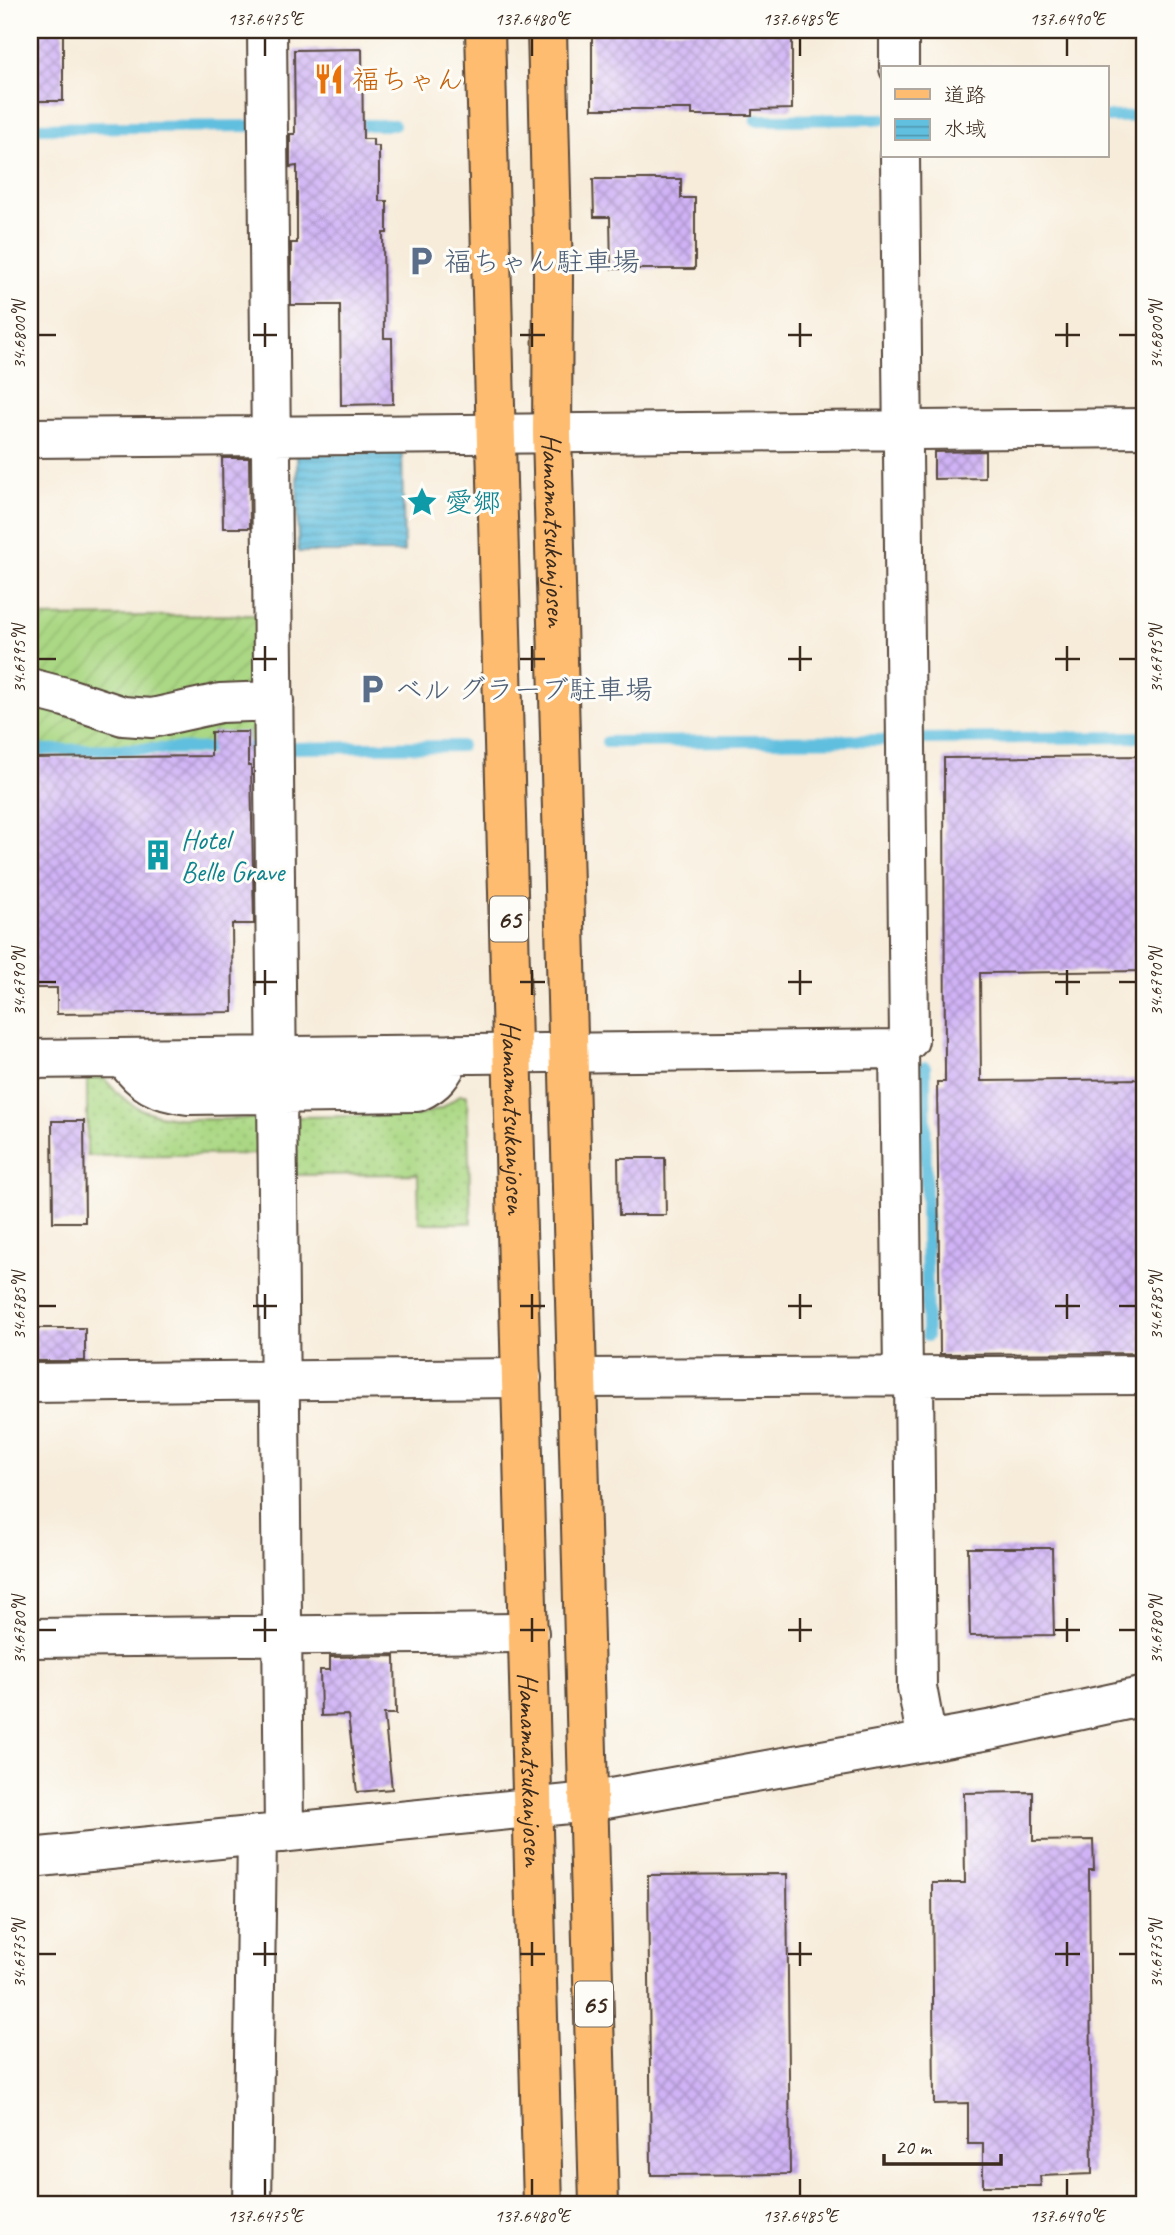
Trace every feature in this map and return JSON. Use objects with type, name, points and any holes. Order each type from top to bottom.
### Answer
[{"type":"main road","name":"Hamamatsukanjosen","points":[[485,30],[543,2205]]},
{"type":"main road","name":"Hamamatsukanjosen","points":[[547,30],[553,276],[552,433],[599,2205]]},
{"type":"street","points":[[252,2205],[283,1636],[267,30]]},
{"type":"street","points":[[899,30],[899,66]]},
{"type":"street","points":[[30,1059],[900,1049],[909,1040],[900,158]]},
{"type":"street","points":[[30,438],[1145,428]]},
{"type":"street","points":[[30,688],[65,697],[95,709],[133,717],[152,718],[220,703],[274,701]]},
{"type":"street","points":[[900,1049],[917,1687],[927,1741]]},
{"type":"street","points":[[124,1058],[136,1075],[151,1086],[168,1093],[277,1094],[417,1092],[432,1086],[443,1074],[452,1054]]},
{"type":"street","points":[[577,1378],[1145,1375]]},
{"type":"street","points":[[30,1382],[522,1378]]},
{"type":"street","points":[[30,1638],[529,1633]]},
{"type":"street","points":[[30,1858],[589,1802],[994,1729],[1145,1696]]},
{"type":"green space","points":[[261,615],[262,745],[30,748],[30,617]]},
{"type":"green space","points":[[87,1069],[96,1069],[125,1099],[150,1113],[196,1119],[257,1118],[266,1126],[266,1154],[87,1156]]},
{"type":"green space","points":[[460,1095],[467,1095],[471,1223],[419,1223],[418,1174],[290,1175],[289,1126],[298,1117],[421,1115],[442,1108]]},
{"type":"water","points":[[402,453],[404,552],[298,552],[297,454]]},
{"type":"building","points":[[30,30],[63,30],[63,101],[30,101]]},
{"type":"building","points":[[592,30],[792,30],[792,109],[752,110],[752,115],[692,115],[692,109],[592,109]]},
{"type":"building","points":[[362,49],[363,139],[373,139],[373,146],[379,146],[379,201],[387,201],[387,233],[383,233],[384,338],[392,338],[393,404],[341,405],[340,305],[291,305],[291,243],[297,243],[297,166],[290,167],[290,134],[295,134],[294,50]]},
{"type":"building","points":[[593,179],[681,179],[681,198],[695,198],[695,269],[611,269],[610,217],[594,217]]},
{"type":"building","points":[[985,451],[985,478],[934,479],[934,452]]},
{"type":"building","points":[[222,458],[249,458],[250,528],[223,528]]},
{"type":"building","name":"Hotel Belle Grave","points":[[211,732],[248,732],[248,766],[251,766],[254,924],[232,924],[233,1012],[57,1014],[57,988],[30,988],[30,758],[211,756]]},
{"type":"building","points":[[1145,756],[1145,971],[980,973],[981,1081],[1145,1079],[1145,1353],[940,1354],[937,1082],[945,1082],[944,758]]},
{"type":"building","points":[[52,1121],[84,1121],[85,1222],[53,1222]]},
{"type":"building","points":[[618,1158],[665,1158],[666,1215],[619,1215]]},
{"type":"building","points":[[30,1328],[85,1328],[85,1361],[30,1361]]},
{"type":"building","points":[[968,1548],[1052,1548],[1054,1635],[970,1636]]},
{"type":"building","points":[[395,1656],[396,1714],[384,1714],[392,1789],[357,1792],[348,1715],[321,1716],[320,1670],[330,1670],[330,1657]]},
{"type":"building","points":[[1033,1792],[1033,1841],[1093,1840],[1094,1870],[1089,1870],[1092,2174],[1040,2176],[1041,2186],[983,2186],[983,2144],[968,2144],[968,2103],[934,2104],[932,1883],[965,1883],[964,1793]]},
{"type":"building","points":[[787,1874],[790,2174],[651,2175],[648,1875]]},
{"type":"waterway","points":[[1108,117],[1145,116]]},
{"type":"waterway","points":[[756,120],[881,119]]},
{"type":"waterway","points":[[349,125],[394,125]]},
{"type":"waterway","points":[[30,128],[253,126]]},
{"type":"waterway","points":[[914,739],[1145,737]]},
{"type":"waterway","points":[[607,742],[894,740]]},
{"type":"waterway","points":[[289,748],[461,746]]},
{"type":"waterway","points":[[30,750],[260,748]]},
{"type":"waterway","points":[[925,1067],[927,1336]]},
{"type":"place","name":"福ちゃん","points":[[329,79]]},
{"type":"place","name":"福ちゃん駐車場","points":[[421,261]]},
{"type":"place","name":"愛郷","points":[[422,502]]},
{"type":"place","name":"ベル グラーブ駐車場","points":[[372,689]]},
{"type":"place","name":"Hotel Belle Grave","points":[[158,855]]}]
